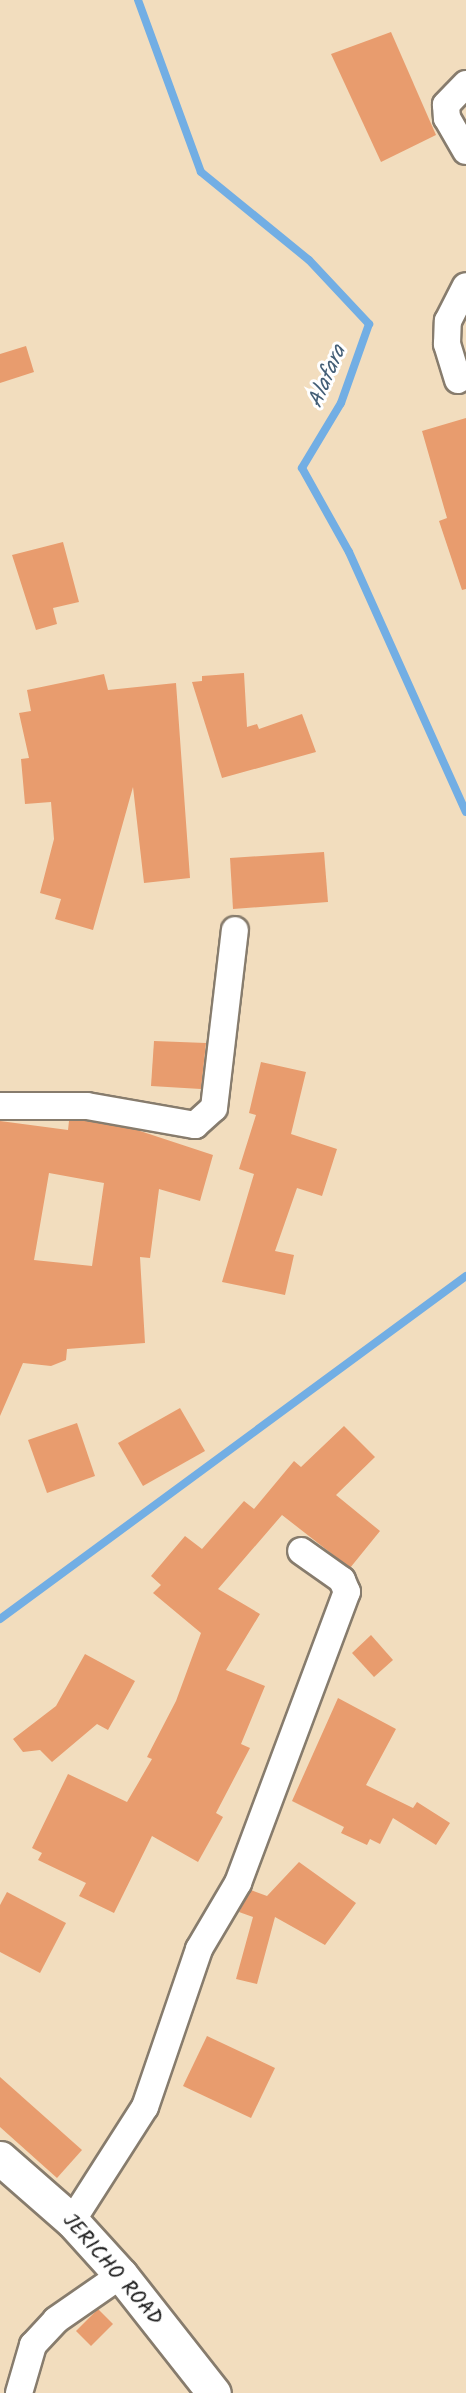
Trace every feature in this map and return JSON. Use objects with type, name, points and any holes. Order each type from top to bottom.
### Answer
[{"type":"street","points":[[466,84],[446,105],[447,118],[466,151]]},
{"type":"street","points":[[458,380],[447,344],[448,321],[466,285]]},
{"type":"street","points":[[0,1106],[87,1106],[195,1125],[214,1108],[235,930]]},
{"type":"street","points":[[72,2221],[145,2107],[199,1949],[238,1883],[347,1592],[342,1580],[302,1551]]},
{"type":"street","name":"JERICHO ROAD","points":[[0,2158],[72,2221],[121,2275],[214,2393]]},
{"type":"street","points":[[19,2393],[33,2345],[56,2320],[121,2275]]},
{"type":"building","points":[[391,32],[436,135],[381,162],[331,54]]},
{"type":"building","points":[[26,346],[34,372],[0,383],[0,354]]},
{"type":"building","points":[[466,418],[466,589],[462,590],[439,521],[447,518],[422,431]]},
{"type":"building","points":[[63,542],[79,602],[53,608],[57,624],[36,630],[12,555]]},
{"type":"building","points":[[244,673],[247,727],[257,724],[259,729],[302,714],[316,752],[222,778],[192,682],[202,681],[202,676]]},
{"type":"building","points":[[104,674],[108,690],[176,683],[190,878],[144,883],[133,787],[93,930],[55,919],[61,899],[40,893],[54,839],[51,802],[25,804],[21,759],[29,758],[19,713],[31,711],[27,690]]},
{"type":"building","points":[[324,852],[328,902],[233,909],[230,858]]},
{"type":"building","points":[[154,1041],[206,1043],[201,1089],[151,1086]]},
{"type":"building","points":[[261,1062],[306,1072],[291,1134],[337,1149],[322,1196],[297,1188],[275,1251],[294,1255],[285,1295],[222,1282],[254,1174],[239,1169],[256,1115],[249,1113]]},
{"type":"building","points":[[0,1121],[68,1130],[69,1121],[86,1121],[137,1130],[213,1155],[200,1201],[159,1189],[150,1258],[140,1257],[145,1343],[67,1349],[66,1360],[51,1366],[23,1363],[0,1416]],"holes":[[[49,1173],[104,1183],[92,1266],[34,1260]]]},
{"type":"building","points":[[180,1408],[205,1451],[143,1486],[118,1443]]},
{"type":"building","points":[[77,1423],[95,1476],[47,1493],[28,1440]]},
{"type":"building","points":[[344,1426],[375,1457],[336,1495],[380,1531],[350,1568],[282,1515],[218,1589],[260,1614],[226,1670],[265,1686],[241,1744],[250,1748],[216,1813],[223,1817],[198,1862],[152,1836],[114,1913],[79,1896],[86,1883],[38,1860],[42,1853],[32,1848],[68,1774],[127,1802],[152,1759],[147,1757],[176,1701],[201,1633],[153,1593],[161,1585],[151,1576],[185,1536],[202,1549],[244,1501],[254,1509],[294,1461],[301,1467]]},
{"type":"building","points":[[371,1635],[393,1660],[374,1677],[352,1653]]},
{"type":"building","points":[[85,1654],[135,1681],[108,1730],[97,1724],[52,1762],[40,1750],[23,1752],[13,1739],[56,1706]]},
{"type":"building","points":[[338,1698],[396,1729],[366,1785],[413,1808],[417,1802],[450,1823],[436,1845],[393,1818],[380,1844],[370,1839],[367,1845],[341,1833],[344,1827],[292,1801]]},
{"type":"building","points":[[299,1862],[356,1903],[325,1945],[275,1917],[257,1984],[236,1979],[253,1917],[239,1912],[251,1890],[267,1896]]},
{"type":"building","points":[[7,1892],[66,1923],[40,1973],[0,1952],[0,1905]]},
{"type":"building","points":[[207,2036],[275,2068],[251,2118],[183,2086]]},
{"type":"building","points":[[0,2077],[82,2150],[57,2178],[0,2127]]},
{"type":"building","points":[[98,2309],[113,2324],[91,2346],[76,2331]]},
{"type":"waterway","name":"Alafara","points":[[138,0],[201,172],[309,260],[369,324],[341,403],[302,468],[349,552],[466,812]]},
{"type":"waterway","points":[[0,1619],[466,1276]]}]
